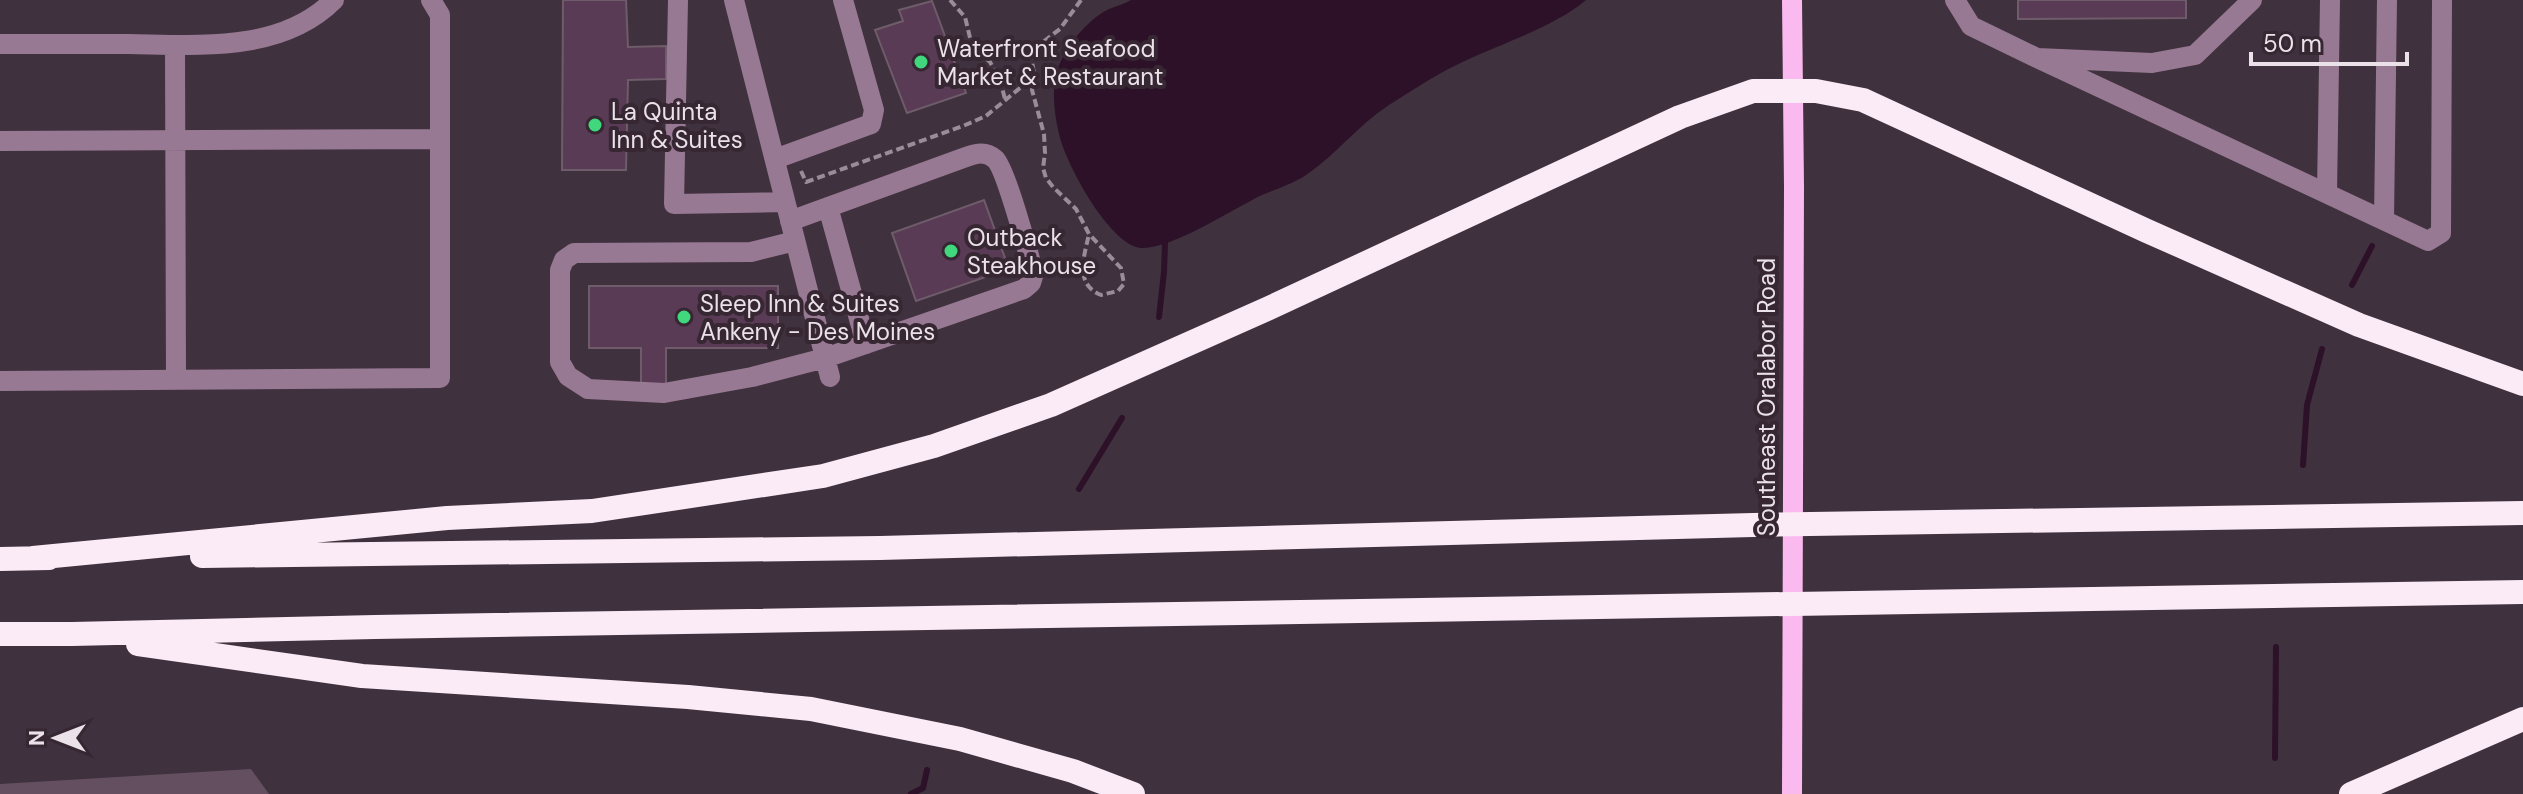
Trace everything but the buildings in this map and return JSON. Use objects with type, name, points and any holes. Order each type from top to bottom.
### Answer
[{"type":"highway","points":[[33,558],[447,518],[592,511],[823,476],[906,454],[1051,405],[1267,309],[1680,117],[1753,91],[1816,91],[1863,100],[2359,325],[2523,384]]},
{"type":"highway","points":[[0,559],[880,548],[1769,524],[2523,513]]},
{"type":"highway","points":[[0,634],[2523,592]]},
{"type":"highway","points":[[72,634],[362,676],[688,697],[811,709],[960,739],[1073,771],[1133,794]]},
{"type":"highway","points":[[2351,794],[2523,719]]},
{"type":"main road","name":"Southeast Oralabor Road","points":[[1792,0],[1792,794]]},
{"type":"street","points":[[0,44],[219,45],[272,36],[318,16],[334,0]]},
{"type":"street","points":[[0,381],[440,378],[440,15],[431,0]]},
{"type":"street","points":[[678,0],[674,204],[790,221]]},
{"type":"street","points":[[734,0],[784,156],[790,221],[827,367]]},
{"type":"street","points":[[784,156],[871,124],[874,110],[843,0]]},
{"type":"street","points":[[1955,0],[1971,26],[2428,241],[2441,233],[2442,0]]},
{"type":"street","points":[[1970,0],[1971,26]]},
{"type":"street","points":[[2037,58],[2152,63],[2195,55],[2252,0]]},
{"type":"street","points":[[2327,193],[2330,0]]},
{"type":"street","points":[[2384,220],[2387,0]]},
{"type":"street","points":[[175,45],[176,380]]},
{"type":"street","points":[[0,141],[440,139]]},
{"type":"street","points":[[977,153],[987,154],[1001,166],[1034,273],[1031,283],[1024,289],[866,344],[827,367],[664,393],[588,389],[568,376],[560,362],[560,270],[564,260],[574,253],[751,252],[790,221],[828,207],[977,153]]},
{"type":"street","points":[[828,207],[866,344]]},
{"type":"path","points":[[950,0],[965,17],[972,46],[990,62],[1000,80],[1005,99]]},
{"type":"path","points":[[1081,0],[1060,29],[1035,48],[1031,56],[1032,83],[1044,134],[1043,168],[1046,178],[1076,209],[1089,234],[1121,268],[1124,284],[1118,291],[1101,295],[1089,289],[1082,263],[1089,234]]},
{"type":"path","points":[[784,156],[806,182],[986,116],[1020,88],[1032,83]]},
{"type":"shaded area","points":[[1131,0],[1586,0],[1545,26],[1457,65],[1418,87],[1378,113],[1301,178],[1168,243],[1141,248],[1116,233],[1079,182],[1063,147],[1054,101],[1058,68],[1072,42],[1101,14]]},
{"type":"shaded area","points":[[251,769],[269,794],[0,794],[0,784]]},
{"type":"waterway","points":[[1159,317],[1165,243]]},
{"type":"waterway","points":[[2352,285],[2372,246]]},
{"type":"waterway","points":[[2303,465],[2307,405],[2322,349]]},
{"type":"waterway","points":[[1079,489],[1122,418]]},
{"type":"waterway","points":[[2275,758],[2276,647]]},
{"type":"waterway","points":[[911,794],[923,788],[927,770]]},
{"type":"place","name":"Waterfront Seafood Market & Restaurant","points":[[921,62]]},
{"type":"place","name":"La Quinta Inn & Suites","points":[[595,125]]},
{"type":"place","name":"Outback Steakhouse","points":[[951,251]]},
{"type":"place","name":"Sleep Inn & Suites Ankeny - Des Moines","points":[[684,317]]}]
